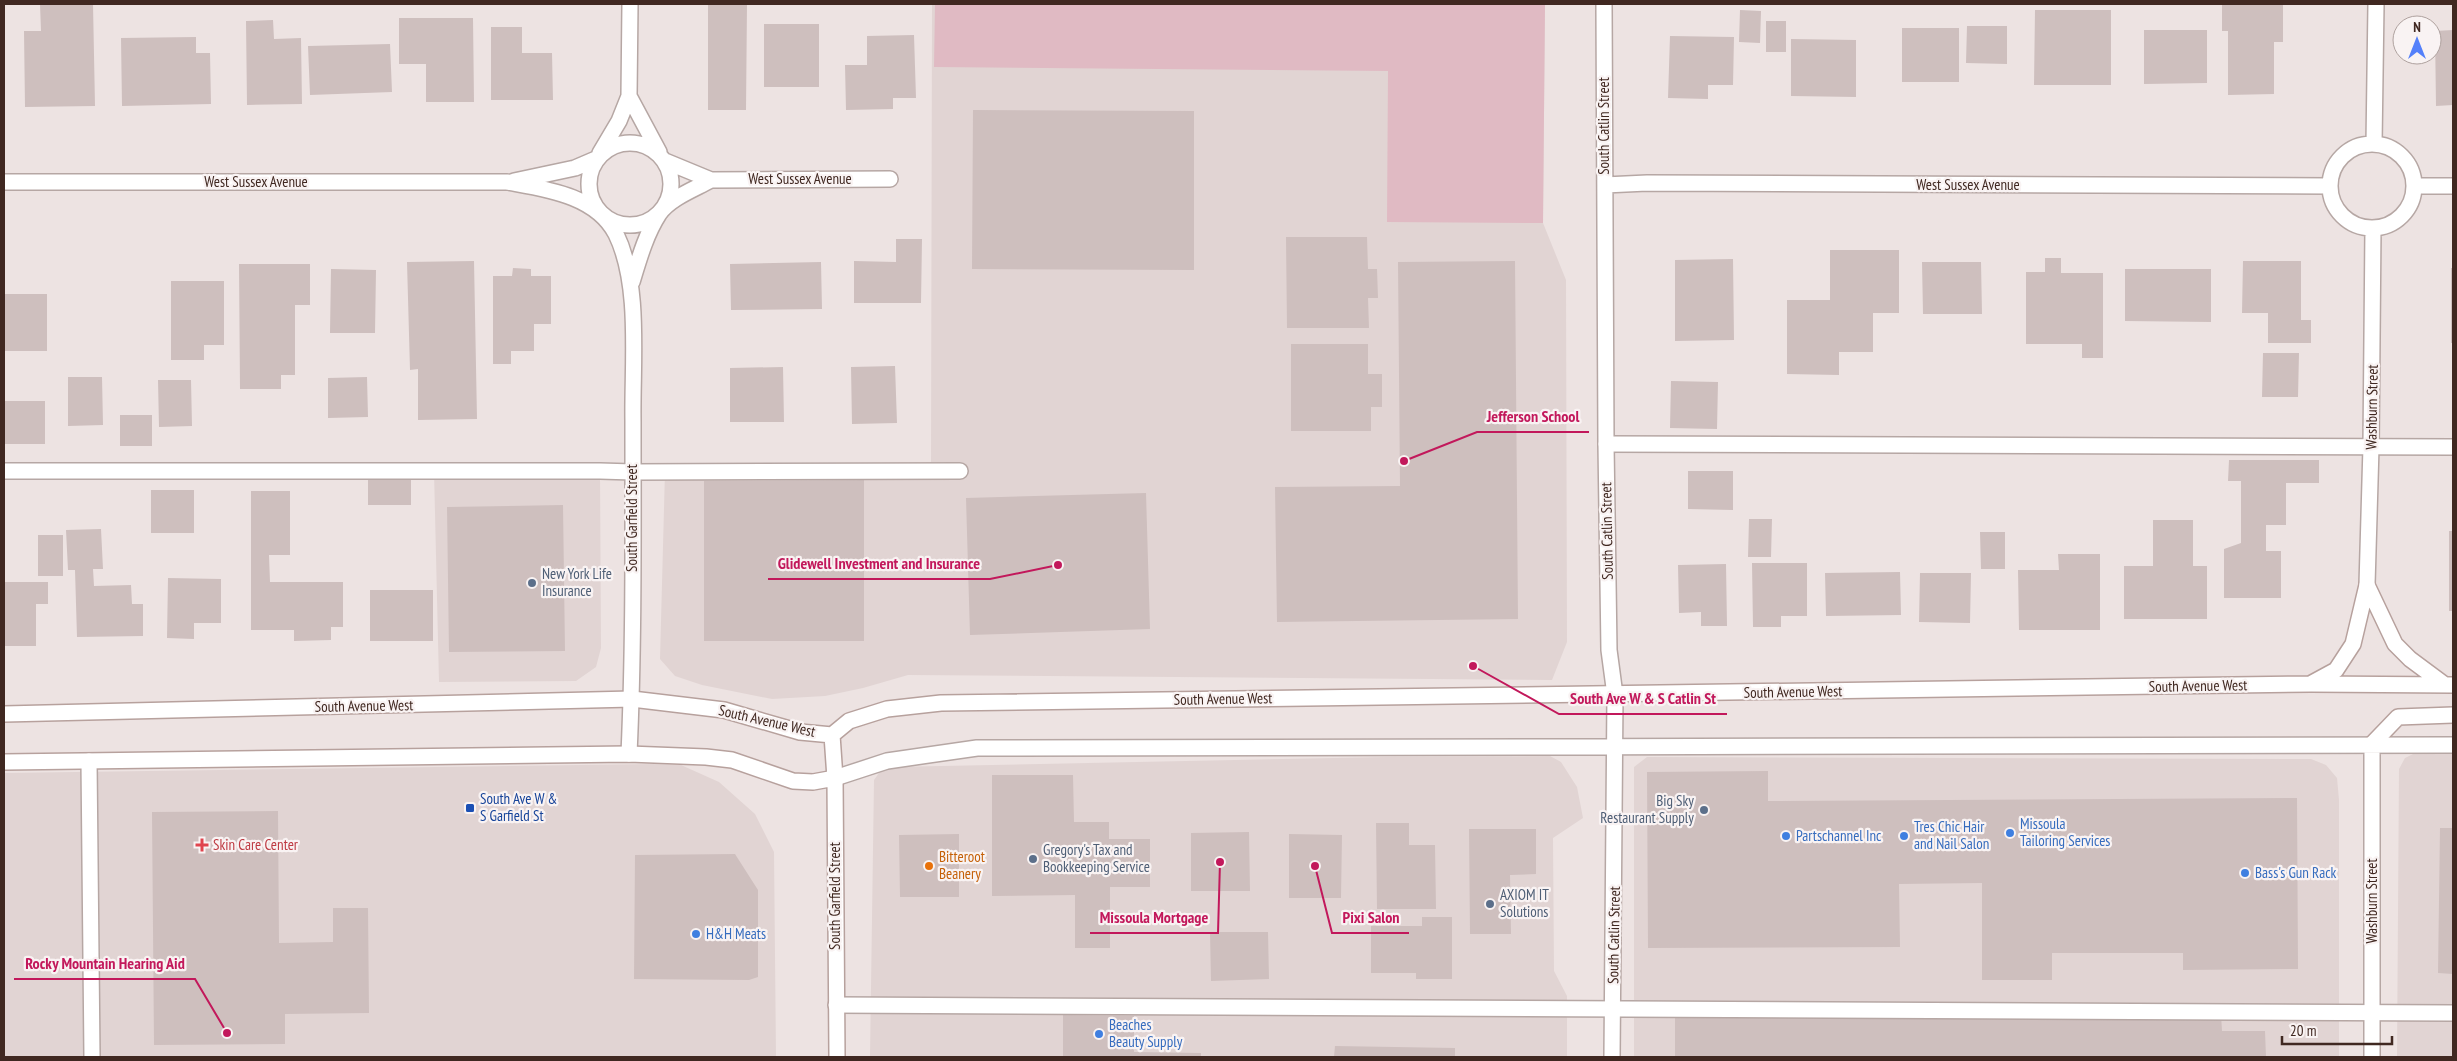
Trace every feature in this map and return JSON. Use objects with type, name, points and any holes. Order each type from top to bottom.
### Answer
[{"type":"street","points":[[629,96],[649,137],[665,160],[670,173],[671,187],[668,201],[660,212],[649,221],[635,225],[622,225],[598,211],[591,200],[588,186],[590,173],[596,159],[619,121],[629,96],[630,4]]},
{"type":"street","name":"South Catlin Street","points":[[1604,4],[1609,650],[1615,695],[1612,1057]]},
{"type":"street","points":[[2374,144],[2376,4]]},
{"type":"street","points":[[596,159],[616,145],[629,142],[642,144],[655,151],[665,160]]},
{"type":"street","points":[[2374,144],[2386,146],[2399,153],[2408,164],[2414,178],[2414,186],[2409,206],[2400,217],[2387,225],[2373,228],[2358,226],[2336,208],[2330,194],[2330,179],[2335,165],[2344,154],[2357,146],[2374,144]]},
{"type":"street","name":"West Sussex Avenue","points":[[507,182],[575,168],[596,159]]},
{"type":"street","name":"West Sussex Avenue","points":[[665,160],[711,180],[890,179]]},
{"type":"street","name":"West Sussex Avenue","points":[[660,212],[681,196],[711,180]]},
{"type":"street","name":"West Sussex Avenue","points":[[4,182],[507,182],[555,191],[598,211]]},
{"type":"street","name":"West Sussex Avenue","points":[[1605,185],[1656,183],[2330,186]]},
{"type":"street","points":[[2414,186],[2453,186]]},
{"type":"street","name":"South Garfield Street","points":[[598,211],[615,233],[632,282],[632,700],[629,754]]},
{"type":"street","name":"South Garfield Street","points":[[632,282],[644,247],[660,212]]},
{"type":"street","name":"Washburn Street","points":[[2311,684],[2336,670],[2348,654],[2353,644],[2367,585],[2371,447],[2373,228]]},
{"type":"street","points":[[1606,444],[2453,447]]},
{"type":"street","points":[[4,471],[960,471]]},
{"type":"street","points":[[2367,585],[2395,644],[2410,659],[2449,685]]},
{"type":"street","name":"South Avenue West","points":[[4,714],[632,700],[724,710],[800,732],[832,735],[848,721],[887,709],[941,703],[2311,684],[2449,685]]},
{"type":"street","points":[[2372,744],[2398,716],[2453,715]]},
{"type":"street","name":"South Garfield Street","points":[[832,735],[835,778],[837,1057]]},
{"type":"street","name":"Washburn Street","points":[[2372,744],[2372,1057]]},
{"type":"street","points":[[4,762],[629,754],[732,760],[793,781],[813,782],[835,778],[887,761],[977,748],[2453,745]]},
{"type":"street","points":[[88,761],[92,1057]]},
{"type":"street","points":[[836,1005],[2372,1012],[2453,1014]]},
{"type":"shaded area","points":[[932,4],[1545,4],[1543,223],[1566,280],[1567,642],[1552,680],[908,675],[863,688],[825,696],[772,699],[702,685],[675,676],[660,659],[665,471],[931,470]]},
{"type":"shaded area","points":[[935,4],[1545,4],[1543,223],[1387,222],[1388,71],[934,67]]},
{"type":"shaded area","points":[[434,471],[600,471],[601,648],[596,667],[576,681],[439,682]]},
{"type":"shaded area","points":[[2453,751],[2453,1057],[2397,1057],[2399,769],[2405,758],[2415,753]]},
{"type":"shaded area","points":[[1550,756],[1561,762],[1577,787],[1583,818],[1553,838],[1554,971],[1567,996],[1567,1057],[870,1057],[874,780],[879,773],[890,767],[1386,757]]},
{"type":"shaded area","points":[[1647,757],[2311,759],[2326,765],[2337,778],[2339,800],[2339,1057],[1634,1057],[1634,767]]},
{"type":"shaded area","points":[[681,765],[719,782],[755,814],[774,852],[776,1057],[4,1057],[4,773]]},
{"type":"building","points":[[40,4],[93,4],[95,106],[25,107],[24,31],[41,31]]},
{"type":"building","points":[[708,4],[747,4],[746,110],[708,110]]},
{"type":"building","points":[[2222,4],[2283,4],[2283,42],[2274,42],[2274,94],[2228,95],[2228,31],[2222,31]]},
{"type":"building","points":[[1740,10],[1761,11],[1760,43],[1739,42]]},
{"type":"building","points":[[2035,10],[2111,10],[2111,85],[2034,85]]},
{"type":"building","points":[[399,18],[473,18],[474,102],[426,102],[426,64],[399,64]]},
{"type":"building","points":[[273,20],[274,39],[301,38],[302,104],[247,105],[246,21]]},
{"type":"building","points":[[1766,21],[1786,21],[1786,52],[1766,52]]},
{"type":"building","points":[[764,24],[819,24],[819,87],[764,87]]},
{"type":"building","points":[[1967,26],[2007,26],[2007,64],[1966,63]]},
{"type":"building","points":[[491,27],[522,27],[522,53],[552,53],[553,100],[491,100]]},
{"type":"building","points":[[1902,28],[1959,28],[1959,82],[1902,82]]},
{"type":"building","points":[[2144,30],[2207,30],[2207,83],[2144,84]]},
{"type":"building","points":[[2453,30],[2453,105],[2436,106],[2435,65],[2442,65],[2442,31]]},
{"type":"building","points":[[914,35],[916,98],[893,98],[893,109],[846,110],[845,65],[867,65],[867,36]]},
{"type":"building","points":[[1670,36],[1734,37],[1733,85],[1708,85],[1708,99],[1668,98]]},
{"type":"building","points":[[196,37],[196,53],[210,53],[211,104],[122,106],[121,38]]},
{"type":"building","points":[[1791,39],[1856,40],[1856,97],[1791,96]]},
{"type":"building","points":[[390,44],[392,92],[310,95],[308,46]]},
{"type":"building","points":[[973,110],[1194,111],[1194,270],[972,269]]},
{"type":"building","points":[[1286,237],[1367,237],[1368,269],[1377,269],[1378,298],[1368,298],[1369,328],[1287,328]]},
{"type":"building","points":[[896,239],[922,239],[921,303],[854,303],[854,261],[896,262]]},
{"type":"building","points":[[1830,250],[1899,250],[1899,313],[1873,313],[1873,352],[1839,352],[1839,375],[1787,374],[1787,300],[1830,300]]},
{"type":"building","points":[[2045,258],[2061,258],[2061,273],[2103,273],[2103,358],[2082,358],[2082,344],[2026,344],[2026,272],[2045,272]]},
{"type":"building","points":[[1733,259],[1734,340],[1675,341],[1675,260]]},
{"type":"building","points":[[474,261],[477,419],[418,420],[418,369],[410,370],[407,262]]},
{"type":"building","points":[[1515,261],[1518,619],[1277,622],[1275,487],[1400,486],[1398,262]]},
{"type":"building","points":[[2243,261],[2301,261],[2301,320],[2311,320],[2311,343],[2268,343],[2268,313],[2242,313]]},
{"type":"building","points":[[821,262],[822,309],[731,310],[730,264]]},
{"type":"building","points":[[1922,262],[1981,262],[1982,314],[1923,314]]},
{"type":"building","points":[[239,264],[310,264],[310,305],[295,305],[295,375],[281,375],[281,389],[240,389]]},
{"type":"building","points":[[513,268],[531,269],[531,276],[551,276],[551,324],[534,324],[534,351],[511,351],[511,364],[493,364],[493,276],[512,276]]},
{"type":"building","points":[[2451,268],[2453,268],[2453,343],[2451,343]]},
{"type":"building","points":[[331,269],[376,270],[375,333],[330,333]]},
{"type":"building","points":[[2125,269],[2211,269],[2211,322],[2125,321]]},
{"type":"building","points":[[171,281],[224,281],[224,345],[204,345],[204,360],[171,360]]},
{"type":"building","points":[[4,294],[47,294],[47,351],[4,351]]},
{"type":"building","points":[[1291,344],[1368,344],[1368,374],[1382,374],[1382,407],[1371,407],[1371,431],[1291,431]]},
{"type":"building","points":[[2263,353],[2299,353],[2298,397],[2262,397]]},
{"type":"building","points":[[895,366],[897,423],[852,424],[851,367]]},
{"type":"building","points":[[783,367],[784,422],[730,422],[730,368]]},
{"type":"building","points":[[68,377],[102,377],[103,425],[68,426]]},
{"type":"building","points":[[367,377],[368,417],[328,418],[328,378]]},
{"type":"building","points":[[158,380],[191,380],[192,426],[159,427]]},
{"type":"building","points":[[1671,381],[1718,382],[1717,429],[1670,428]]},
{"type":"building","points":[[4,401],[45,401],[45,444],[4,444]]},
{"type":"building","points":[[120,415],[152,415],[152,446],[120,446]]},
{"type":"building","points":[[2229,460],[2319,460],[2319,483],[2286,483],[2286,525],[2266,525],[2266,551],[2281,551],[2281,598],[2224,598],[2224,549],[2241,543],[2241,481],[2228,481]]},
{"type":"building","points":[[1688,471],[1733,471],[1733,510],[1688,509]]},
{"type":"building","points":[[368,476],[411,476],[411,505],[368,505]]},
{"type":"building","points":[[864,480],[864,641],[704,641],[704,481]]},
{"type":"building","points":[[151,490],[194,490],[194,533],[151,533]]},
{"type":"building","points":[[251,491],[290,491],[290,555],[269,555],[270,582],[343,582],[343,627],[331,627],[331,640],[294,641],[294,630],[251,630]]},
{"type":"building","points":[[1146,493],[1150,629],[970,635],[966,498]]},
{"type":"building","points":[[563,505],[565,651],[449,652],[447,507]]},
{"type":"building","points":[[1749,519],[1772,519],[1771,557],[1748,557]]},
{"type":"building","points":[[2153,520],[2193,520],[2193,566],[2207,566],[2207,619],[2124,619],[2124,566],[2153,566]]},
{"type":"building","points":[[101,529],[103,569],[93,569],[94,586],[131,585],[132,604],[143,604],[143,636],[77,637],[75,570],[68,570],[66,530]]},
{"type":"building","points":[[2449,531],[2453,531],[2453,611],[2449,611]]},
{"type":"building","points":[[1980,532],[2005,532],[2005,569],[1981,569]]},
{"type":"building","points":[[38,535],[63,535],[63,576],[38,576]]},
{"type":"building","points":[[2058,554],[2100,554],[2100,630],[2019,630],[2018,570],[2059,570]]},
{"type":"building","points":[[1752,563],[1807,563],[1807,616],[1781,616],[1781,627],[1753,627]]},
{"type":"building","points":[[1726,564],[1727,626],[1701,626],[1701,612],[1679,613],[1678,565]]},
{"type":"building","points":[[1900,572],[1901,615],[1826,616],[1825,573]]},
{"type":"building","points":[[1920,573],[1971,573],[1970,623],[1919,622]]},
{"type":"building","points":[[168,578],[221,579],[221,623],[194,623],[194,639],[167,638]]},
{"type":"building","points":[[4,582],[48,582],[48,604],[36,604],[36,646],[4,646]]},
{"type":"building","points":[[370,590],[433,590],[433,641],[370,641]]},
{"type":"building","points":[[1768,771],[1768,801],[2297,798],[2298,969],[2183,970],[2183,953],[2052,953],[2052,980],[1982,980],[1982,883],[1899,884],[1900,947],[1648,948],[1647,772]]},
{"type":"building","name":"Gregory's Tax and Bookkeeping Service","points":[[992,775],[1073,775],[1074,822],[1109,822],[1109,839],[1150,839],[1150,887],[1110,887],[1110,948],[1075,948],[1075,895],[992,896]]},
{"type":"building","points":[[278,811],[279,943],[333,942],[333,908],[368,908],[369,1013],[285,1014],[285,1044],[154,1045],[152,812]]},
{"type":"building","points":[[1376,823],[1409,823],[1409,845],[1435,845],[1436,909],[1377,909]]},
{"type":"building","points":[[2440,828],[2453,828],[2453,974],[2438,973]]},
{"type":"building","name":"AXIOM IT Solutions","points":[[1469,829],[1536,829],[1536,874],[1510,875],[1511,934],[1470,934]]},
{"type":"building","points":[[1249,832],[1250,891],[1191,891],[1191,833]]},
{"type":"building","name":"Bitteroot Beanery","points":[[959,834],[959,897],[900,897],[899,835]]},
{"type":"building","points":[[1289,834],[1342,835],[1341,898],[1289,898]]},
{"type":"building","name":"H&H Meats","points":[[735,854],[758,890],[758,977],[749,980],[634,979],[635,855]]},
{"type":"building","points":[[1422,917],[1452,917],[1452,979],[1416,979],[1416,973],[1371,973],[1371,926],[1422,926]]},
{"type":"building","points":[[1210,932],[1268,932],[1269,979],[1211,981]]},
{"type":"building","points":[[2221,1014],[2222,1031],[2265,1031],[2266,1057],[1675,1057],[1675,1016]]},
{"type":"building","name":"Beaches Beauty Supply","points":[[1063,1015],[1134,1016],[1134,1052],[1201,1053],[1201,1057],[1063,1057]]},
{"type":"building","points":[[1335,1046],[1455,1048],[1455,1057],[1334,1057]]},
{"type":"place","name":"Jefferson School","points":[[1404,461]]},
{"type":"place","name":"Glidewell Investment and Insurance","points":[[1058,565]]},
{"type":"place","name":"New York Life Insurance","points":[[532,583]]},
{"type":"place","name":"South Ave W & S Catlin St","points":[[1473,666]]},
{"type":"place","name":"South Ave W & S Garfield St","points":[[470,808]]},
{"type":"place","name":"Big Sky Restaurant Supply","points":[[1704,810]]},
{"type":"place","name":"Missoula Tailoring Services","points":[[2010,833]]},
{"type":"place","name":"Partschannel Inc","points":[[1786,836]]},
{"type":"place","name":"Tres Chic Hair and Nail Salon","points":[[1904,836]]},
{"type":"place","name":"Skin Care Center","points":[[202,845]]},
{"type":"place","name":"Gregory's Tax and Bookkeeping Service","points":[[1033,859]]},
{"type":"place","name":"Missoula Mortgage","points":[[1220,862]]},
{"type":"place","name":"Bitteroot Beanery","points":[[929,866]]},
{"type":"place","name":"Pixi Salon","points":[[1315,866]]},
{"type":"place","name":"Bass's Gun Rack","points":[[2245,873]]},
{"type":"place","name":"AXIOM IT Solutions","points":[[1490,904]]},
{"type":"place","name":"H&H Meats","points":[[696,934]]},
{"type":"place","name":"Rocky Mountain Hearing Aid","points":[[227,1033]]},
{"type":"place","name":"Beaches Beauty Supply","points":[[1099,1034]]}]
